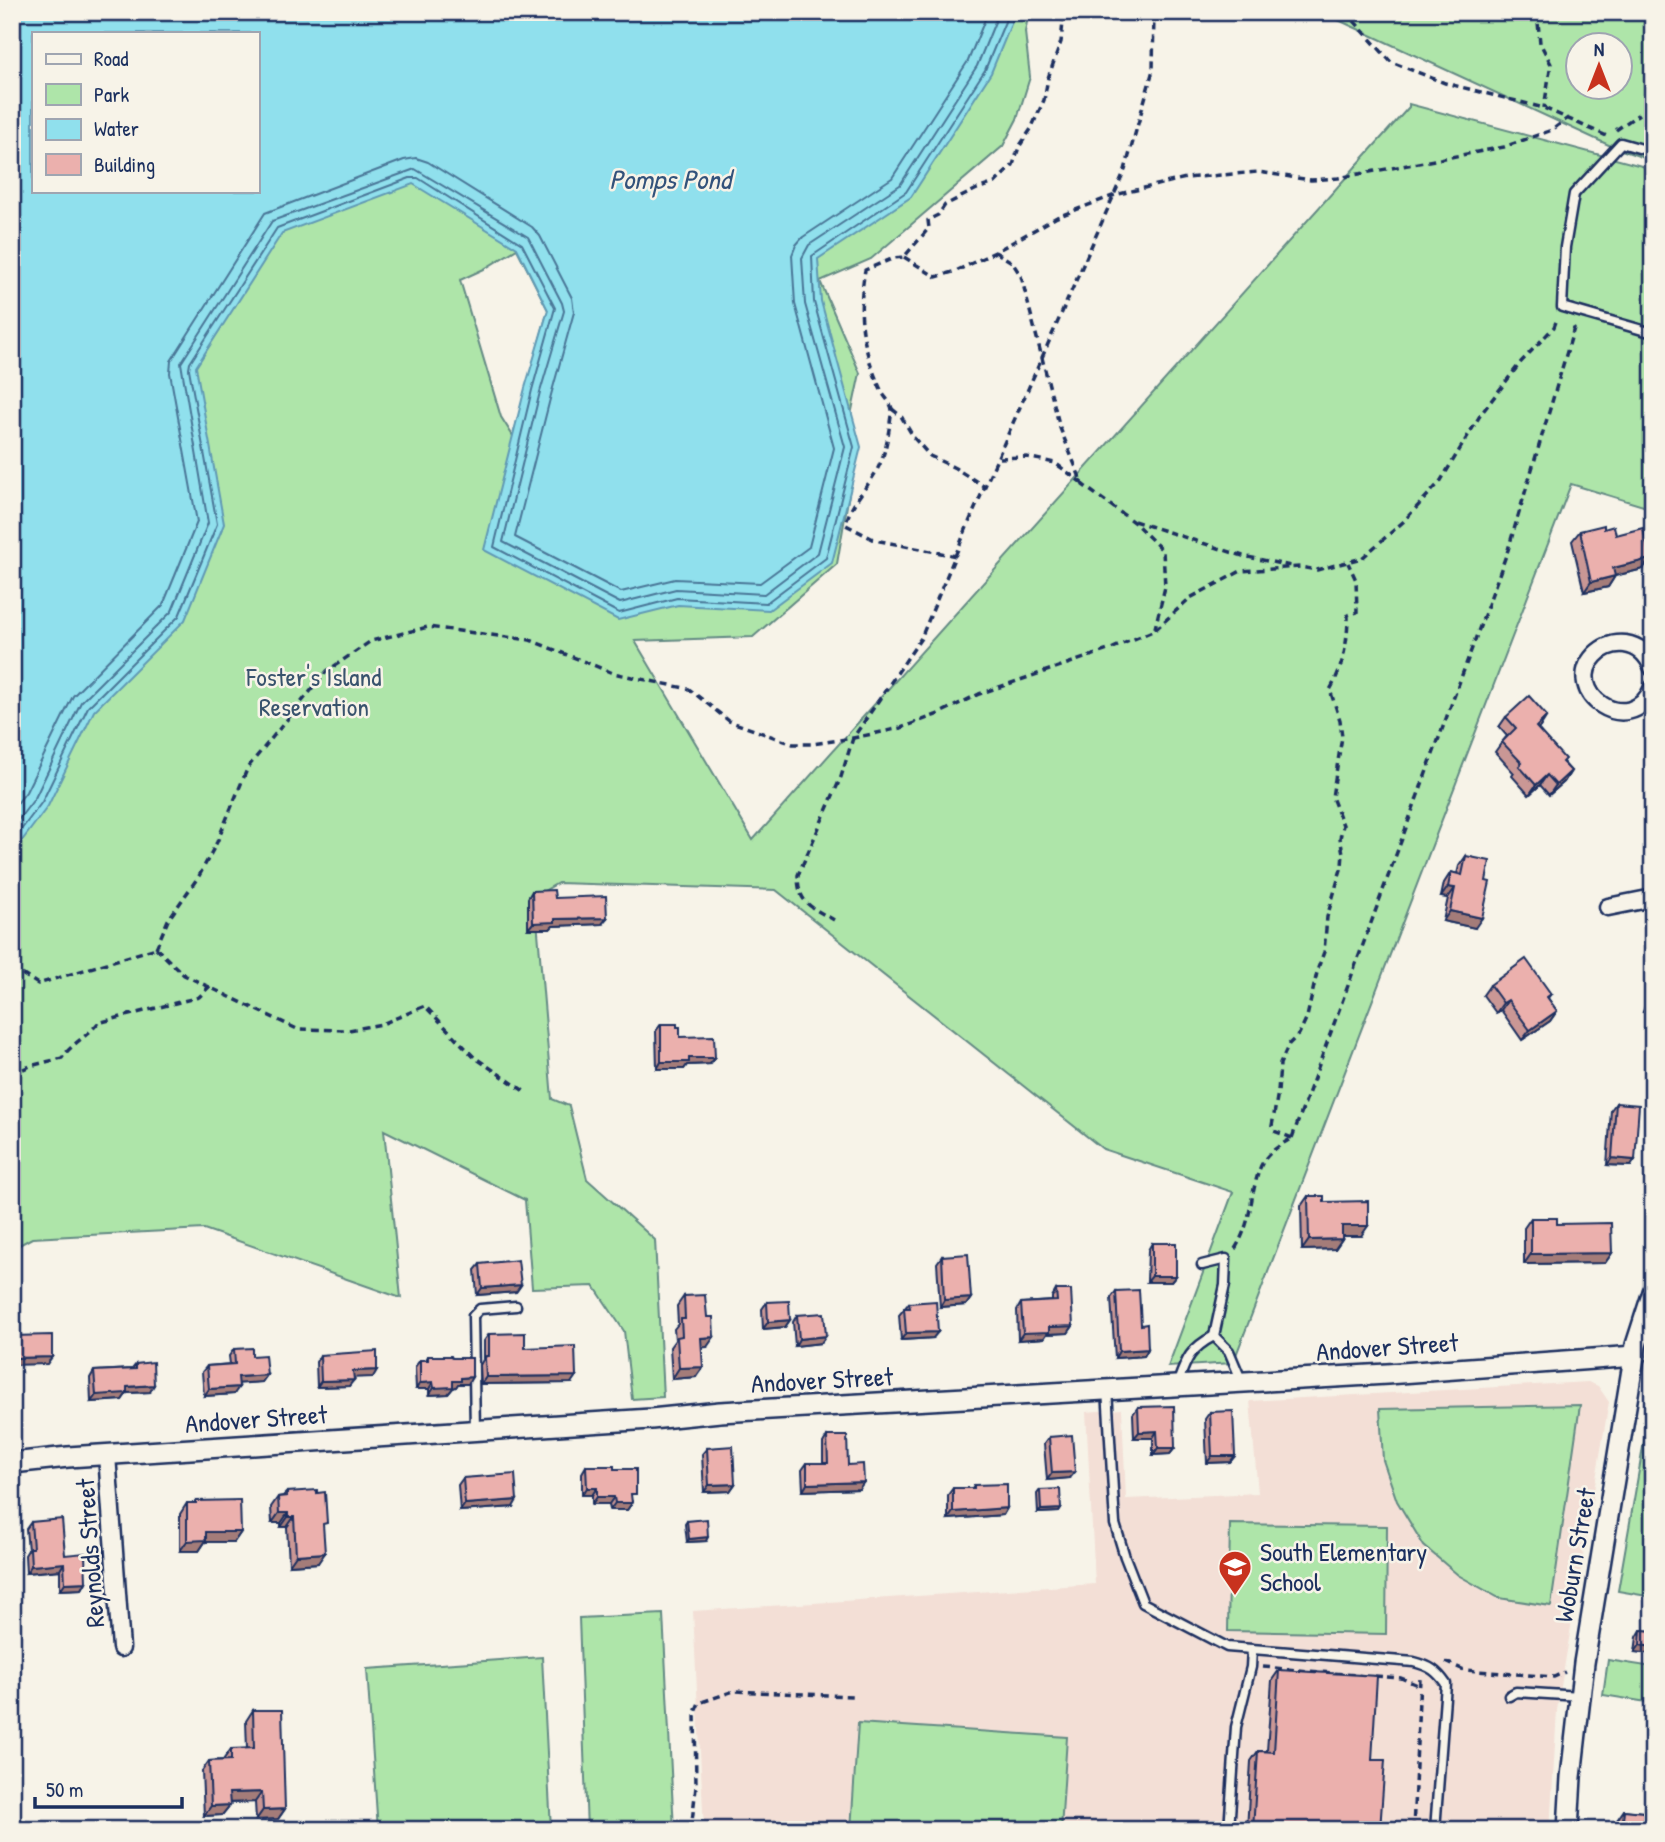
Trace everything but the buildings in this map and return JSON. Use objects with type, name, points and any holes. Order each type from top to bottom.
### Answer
[{"type":"street","points":[[1653,668],[1648,657],[1637,648],[1616,644],[1597,653],[1589,665],[1586,680],[1595,701],[1615,712],[1637,708],[1648,698],[1653,688]]},
{"type":"street","points":[[1608,907],[1653,898]]},
{"type":"street","name":"Woburn Street","points":[[1568,1830],[1584,1663],[1634,1356],[1653,1292]]},
{"type":"street","name":"Andover Street","points":[[12,1463],[720,1412],[1388,1374],[1634,1356]]},
{"type":"street","name":"Reynolds Street","points":[[107,1455],[121,1648]]},
{"type":"lane","points":[[1653,152],[1620,143],[1574,194],[1565,247],[1562,307],[1653,333]]},
{"type":"lane","points":[[1202,1265],[1226,1259],[1226,1285],[1214,1336]]},
{"type":"lane","points":[[474,1431],[473,1316],[480,1309],[516,1306]]},
{"type":"lane","points":[[1214,1336],[1229,1351],[1242,1382]]},
{"type":"lane","points":[[1177,1385],[1186,1360],[1196,1345],[1214,1336]]},
{"type":"lane","points":[[1107,1389],[1115,1524],[1143,1603],[1227,1647],[1430,1666],[1446,1684],[1435,1830]]},
{"type":"lane","points":[[1229,1830],[1236,1727],[1251,1667],[1252,1649]]},
{"type":"lane","points":[[1509,1696],[1516,1692],[1580,1696]]},
{"type":"path","points":[[904,257],[929,228],[928,220],[938,215],[945,205],[995,183],[1013,165],[1019,147],[1031,129],[1044,100],[1048,78],[1061,43],[1064,12]]},
{"type":"path","points":[[834,920],[805,904],[798,890],[798,875],[841,777],[853,738],[921,638],[1115,195],[1125,170],[1153,70],[1154,12]]},
{"type":"path","points":[[1346,12],[1391,62],[1445,83],[1544,108],[1620,143]]},
{"type":"path","points":[[1537,12],[1540,43],[1551,64],[1544,108]]},
{"type":"path","points":[[1607,136],[1651,103]]},
{"type":"path","points":[[985,487],[930,456],[914,438],[901,416],[892,409],[880,389],[866,355],[861,303],[865,270],[894,258],[904,257],[936,277],[956,271],[995,252],[1057,217],[1115,195],[1186,178],[1258,172],[1311,180],[1338,178],[1395,165],[1504,147],[1552,130],[1568,118]]},
{"type":"path","points":[[995,252],[1012,262],[1021,276],[1060,428],[1083,485]]},
{"type":"path","points":[[1131,520],[1243,556],[1296,568],[1317,570],[1362,558],[1403,522],[1440,482],[1481,414],[1521,362],[1554,327],[1562,307]]},
{"type":"path","points":[[1226,1262],[1248,1223],[1260,1166],[1275,1148],[1292,1138],[1508,550],[1574,328]]},
{"type":"path","points":[[892,409],[878,469],[850,510],[846,526],[875,540],[956,556]]},
{"type":"path","points":[[999,458],[1027,457],[1055,463],[1131,520],[1163,551],[1165,587],[1155,630]]},
{"type":"path","points":[[1292,1138],[1274,1131],[1272,1126],[1280,1064],[1289,1044],[1299,1034],[1307,1017],[1324,952],[1327,917],[1338,884],[1343,853],[1340,838],[1343,825],[1332,797],[1342,737],[1340,720],[1330,690],[1338,675],[1347,643],[1348,615],[1357,612],[1356,580],[1348,563]]},
{"type":"path","points":[[12,968],[38,984],[156,948],[168,920],[199,876],[217,842],[248,767],[327,671],[371,641],[428,627],[530,640],[613,673],[689,689],[729,721],[793,744],[812,744],[901,728],[979,694],[1111,649],[1155,630],[1190,598],[1241,571],[1296,568]]},
{"type":"path","points":[[156,948],[184,975],[297,1029],[349,1030],[382,1024],[425,1006],[474,1056],[524,1091]]},
{"type":"path","points":[[12,1074],[30,1066],[62,1058],[70,1046],[92,1031],[98,1023],[200,997],[210,986]]},
{"type":"path","points":[[1443,1660],[1464,1670],[1554,1676],[1584,1663]]},
{"type":"path","points":[[1413,1830],[1421,1664]]},
{"type":"path","points":[[1251,1667],[1401,1678],[1420,1686]]},
{"type":"path","points":[[691,1830],[695,1803],[695,1712],[699,1703],[734,1690],[852,1696]]},
{"type":"shaded area","name":"South Elementary School","points":[[1588,1382],[1598,1386],[1609,1402],[1557,1710],[1550,1830],[704,1830],[693,1611],[1095,1584],[1086,1412],[1122,1409],[1126,1499],[1258,1493],[1250,1401]]},
{"type":"green space","name":"Foster's Island Reservation","points":[[12,12],[1029,12],[1025,32],[1030,77],[1017,119],[1003,146],[871,259],[820,281],[860,373],[851,415],[850,488],[837,564],[753,637],[635,641],[753,840],[1409,104],[1653,169],[1653,509],[1571,484],[1233,1363],[1168,1367],[1233,1192],[1103,1149],[776,890],[558,883],[535,896],[552,1099],[569,1106],[587,1179],[655,1240],[663,1397],[632,1399],[624,1331],[594,1286],[532,1288],[525,1200],[384,1130],[401,1298],[204,1229],[32,1238],[12,1249]],"holes":[[[517,249],[548,310],[513,436],[501,417],[460,280]]]},
{"type":"green space","points":[[1321,12],[1653,12],[1653,161],[1613,147]]},
{"type":"green space","points":[[1653,1390],[1653,1597],[1618,1591]]},
{"type":"green space","points":[[1580,1405],[1551,1606],[1499,1598],[1458,1575],[1424,1546],[1397,1501],[1383,1460],[1380,1409]]},
{"type":"green space","points":[[1230,1524],[1387,1526],[1386,1634],[1228,1631]]},
{"type":"green space","points":[[663,1614],[674,1830],[587,1830],[579,1618]]},
{"type":"green space","points":[[542,1657],[551,1830],[378,1830],[367,1669]]},
{"type":"green space","points":[[1608,1660],[1653,1667],[1653,1703],[1603,1695]]},
{"type":"green space","points":[[858,1723],[1067,1737],[1061,1830],[851,1830]]},
{"type":"water","name":"Pomps Pond","points":[[12,12],[1016,12],[991,73],[911,197],[818,259],[821,301],[861,447],[832,563],[769,610],[678,605],[618,620],[484,550],[525,388],[548,310],[517,248],[413,184],[282,233],[196,367],[224,524],[185,620],[94,711],[48,806],[12,854]]},
{"type":"place","name":"South Elementary School","points":[[1235,1597]]}]
